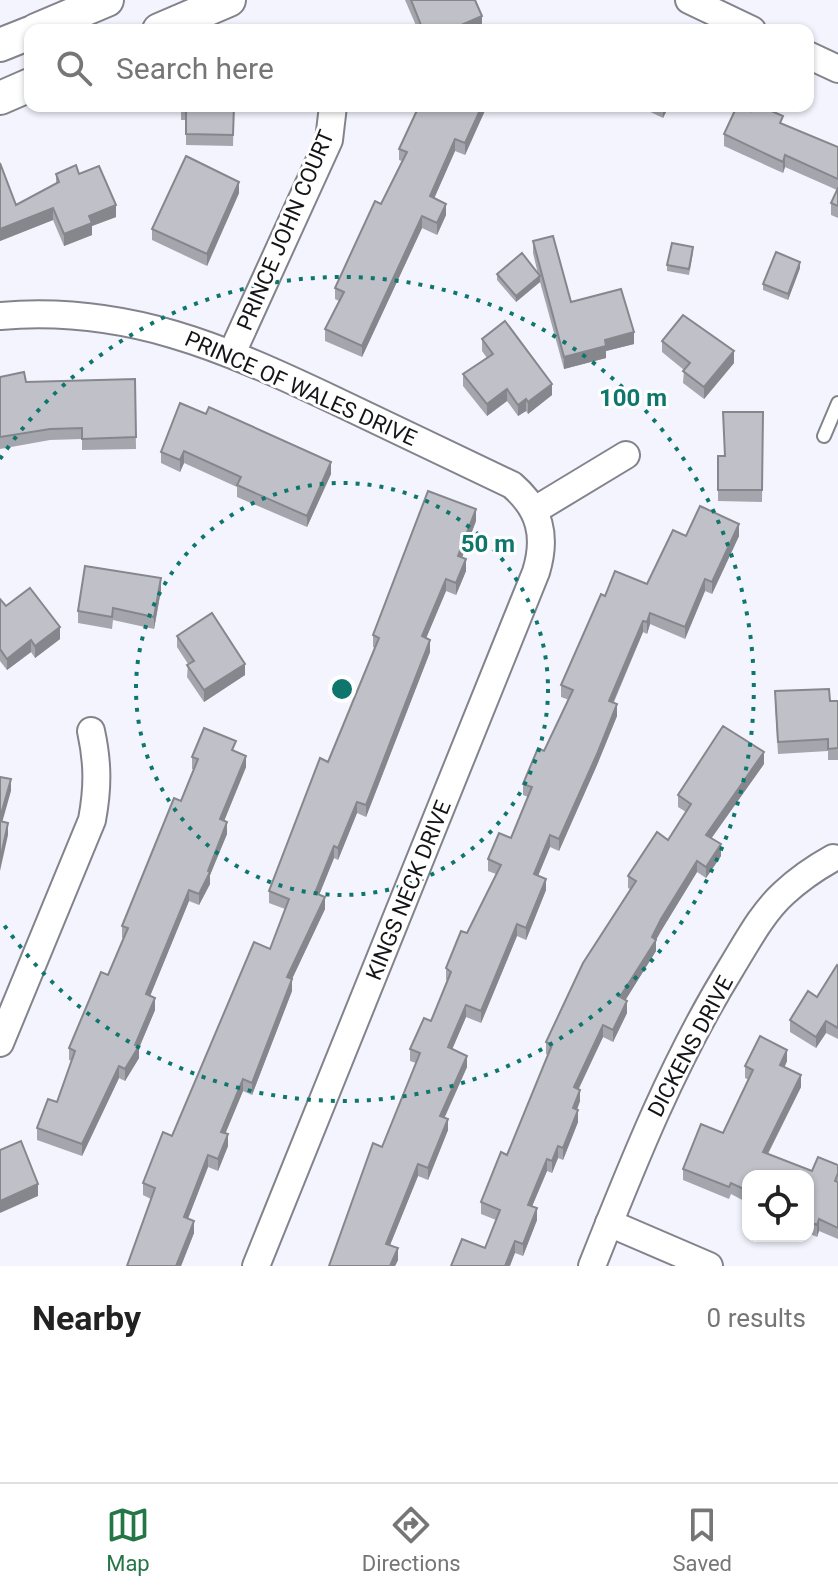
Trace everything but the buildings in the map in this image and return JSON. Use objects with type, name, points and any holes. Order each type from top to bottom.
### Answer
[{"type":"street","points":[[50,24],[107,0]]},
{"type":"street","points":[[173,24],[229,0]]},
{"type":"street","points":[[689,0],[739,24]]},
{"type":"street","points":[[0,45],[24,35]]},
{"type":"street","points":[[814,58],[838,69]]},
{"type":"street","points":[[0,98],[24,88]]},
{"type":"street","name":"PRINCE JOHN COURT","points":[[232,353],[329,140],[332,112]]},
{"type":"street","name":"PRINCE OF WALES DRIVE","points":[[0,316],[91,315],[162,328],[232,353],[512,485],[535,510]]},
{"type":"street","points":[[535,510],[626,455]]},
{"type":"street","name":"KINGS NECK DRIVE","points":[[256,1266],[536,572],[542,534],[535,510]]},
{"type":"street","points":[[0,1043],[92,820],[98,790],[98,760],[91,731]]},
{"type":"street","name":"DICKENS DRIVE","points":[[592,1266],[664,1089],[709,1004],[759,922],[782,894],[809,872],[833,858]]},
{"type":"street","points":[[609,1223],[709,1266]]},
{"type":"lane","points":[[824,436],[838,403]]}]
